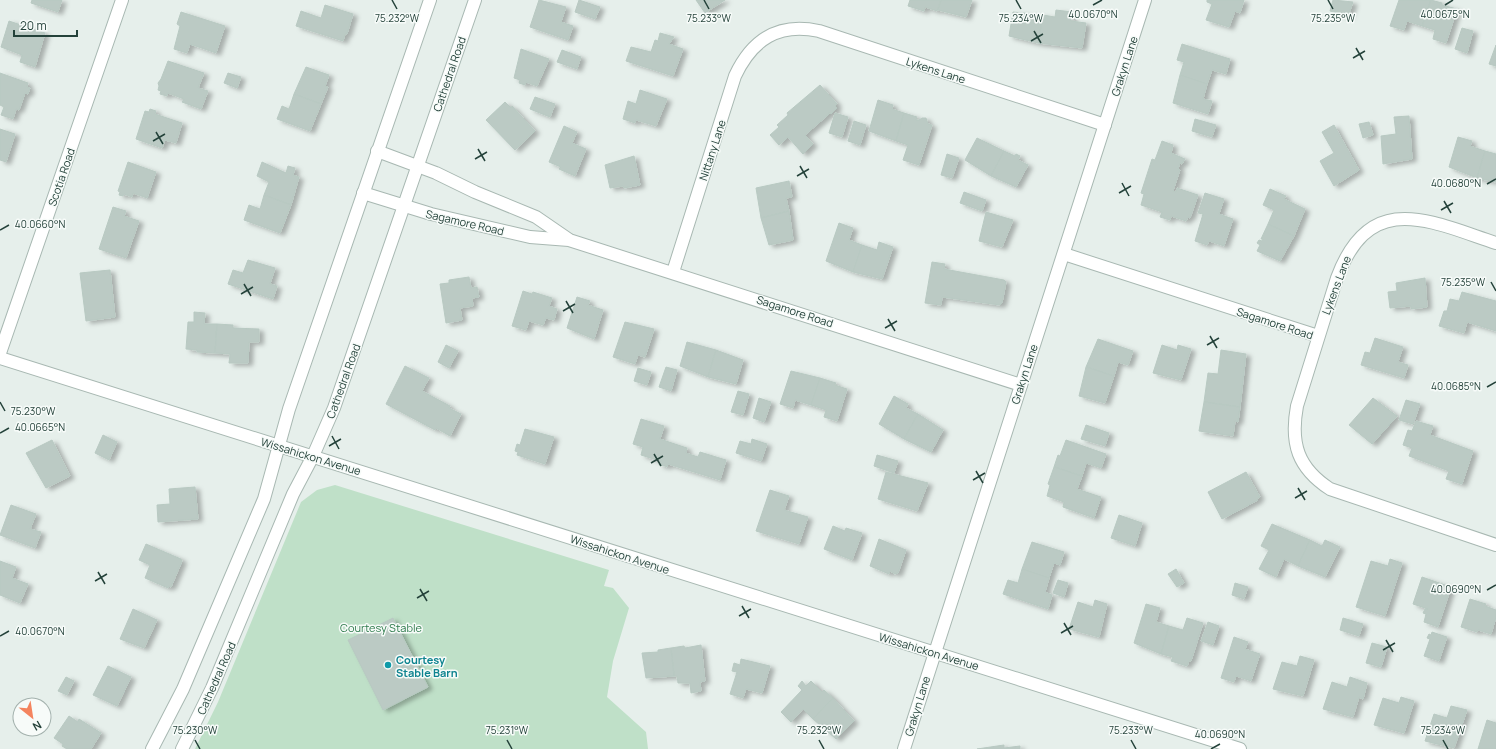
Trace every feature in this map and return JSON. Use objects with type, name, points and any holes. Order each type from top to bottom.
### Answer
[{"type":"street","name":"Scotia Road","points":[[0,353],[122,0]]},
{"type":"street","points":[[152,749],[184,689],[264,499],[289,409],[430,0]]},
{"type":"street","name":"Cathedral Road","points":[[182,749],[212,688],[293,494],[313,456],[334,408],[475,0]]},
{"type":"street","name":"Grakyn Lane","points":[[904,749],[1145,0]]},
{"type":"street","name":"Lykens Lane","points":[[766,38],[776,33],[792,29],[819,31],[1105,125]]},
{"type":"street","name":"Nittany Lane","points":[[673,272],[735,76],[748,54],[766,38]]},
{"type":"street","name":"Sagamore Road","points":[[378,151],[536,217],[568,240]]},
{"type":"street","name":"Sagamore Road","points":[[363,194],[404,206],[530,237],[568,240],[673,272],[1021,385]]},
{"type":"street","name":"Lykens Lane","points":[[1318,336],[1337,278],[1349,252],[1357,240],[1379,225],[1392,220],[1416,218],[1496,243]]},
{"type":"street","name":"Sagamore Road","points":[[1064,254],[1318,336],[1297,406],[1294,423],[1295,441],[1299,456],[1307,470],[1317,480],[1330,489],[1347,496],[1496,544]]},
{"type":"street","name":"Wissahickon Avenue","points":[[0,358],[1240,749]]},
{"type":"green space","name":"Courtesy Stable","points":[[335,485],[609,570],[604,586],[613,588],[629,608],[613,661],[607,697],[646,732],[648,749],[195,749],[218,702],[301,502],[317,490]]},
{"type":"building","points":[[32,0],[62,0],[58,12],[31,3]]},
{"type":"building","points":[[539,0],[566,7],[561,22],[573,26],[568,40],[530,27]]},
{"type":"building","points":[[579,0],[600,7],[595,19],[575,12]]},
{"type":"building","points":[[696,0],[725,0],[705,13]]},
{"type":"building","points":[[910,0],[941,0],[937,11],[925,7],[924,11],[908,6]]},
{"type":"building","points":[[941,0],[972,0],[966,17],[938,10]]},
{"type":"building","points":[[1207,0],[1244,0],[1240,13],[1235,11],[1229,27],[1206,20],[1212,4],[1207,2]]},
{"type":"building","points":[[1333,0],[1353,2],[1348,16],[1330,11]]},
{"type":"building","points":[[1399,0],[1431,0],[1422,26],[1407,21],[1404,30],[1390,26]]},
{"type":"building","points":[[1431,0],[1457,9],[1446,43],[1433,39],[1435,30],[1422,26]]},
{"type":"building","points":[[325,5],[353,14],[347,34],[345,34],[343,41],[296,26],[301,11],[321,18]]},
{"type":"building","points":[[1056,10],[1072,12],[1071,21],[1086,23],[1082,48],[1038,43],[1043,15],[1055,17]]},
{"type":"building","points":[[181,12],[225,26],[216,53],[190,44],[187,53],[174,49],[180,26],[177,24]]},
{"type":"building","points":[[1013,12],[1043,15],[1038,43],[1009,36]]},
{"type":"building","points":[[9,21],[45,33],[35,67],[20,62],[22,55],[1,47]]},
{"type":"building","points":[[1462,28],[1473,31],[1467,53],[1455,49]]},
{"type":"building","points":[[660,33],[674,37],[669,44],[683,49],[673,76],[626,61],[631,47],[651,52],[655,40],[658,41]]},
{"type":"building","points":[[1182,44],[1230,59],[1226,74],[1212,70],[1207,84],[1180,75],[1184,62],[1177,60]]},
{"type":"building","points":[[1496,45],[1496,66],[1489,64]]},
{"type":"building","points":[[521,49],[549,59],[537,86],[526,82],[525,85],[519,83],[520,80],[514,78]]},
{"type":"building","points":[[562,50],[581,57],[577,69],[557,62]]},
{"type":"building","points":[[168,61],[204,73],[198,88],[208,91],[201,109],[182,102],[184,99],[168,93],[167,96],[160,94],[161,91],[158,90],[158,83]]},
{"type":"building","points":[[306,67],[329,75],[325,86],[328,87],[321,104],[294,94]]},
{"type":"building","points":[[0,73],[28,83],[27,87],[30,88],[28,94],[25,93],[19,110],[16,109],[13,119],[1,115],[4,107],[0,105]]},
{"type":"building","points":[[228,73],[241,77],[237,88],[224,83]]},
{"type":"building","points":[[1180,75],[1207,84],[1203,99],[1212,101],[1208,114],[1173,103]]},
{"type":"building","points":[[820,85],[837,104],[835,106],[837,108],[831,114],[829,112],[829,114],[805,135],[813,144],[803,154],[788,137],[779,145],[770,135],[779,127],[777,125],[788,115],[787,113]]},
{"type":"building","points":[[640,90],[667,99],[656,126],[636,120],[635,123],[623,119],[628,101],[636,104]]},
{"type":"building","points":[[294,94],[321,104],[310,131],[277,119],[282,106],[289,109]]},
{"type":"building","points":[[535,97],[555,104],[550,117],[530,109]]},
{"type":"building","points":[[878,100],[893,105],[892,109],[904,113],[896,141],[869,131]]},
{"type":"building","points":[[505,102],[511,108],[512,106],[535,131],[515,150],[486,120]]},
{"type":"building","points":[[150,109],[156,111],[155,114],[182,123],[176,143],[165,140],[162,148],[136,139],[145,111],[149,112]]},
{"type":"building","points":[[835,113],[848,117],[842,137],[829,133]]},
{"type":"building","points":[[904,113],[917,117],[916,120],[926,118],[928,124],[932,125],[919,165],[903,160],[908,145],[896,141]]},
{"type":"building","points":[[1409,116],[1412,159],[1383,164],[1381,136],[1396,134],[1394,117]]},
{"type":"building","points":[[1195,119],[1216,125],[1212,137],[1192,131]]},
{"type":"building","points":[[854,121],[866,125],[860,145],[848,141]]},
{"type":"building","points":[[1369,122],[1373,135],[1363,138],[1359,124]]},
{"type":"building","points":[[1334,125],[1359,170],[1334,186],[1320,161],[1334,153],[1322,132]]},
{"type":"building","points":[[564,126],[577,132],[572,143],[586,149],[575,176],[559,169],[561,167],[549,162]]},
{"type":"building","points":[[0,129],[15,134],[6,162],[0,160]]},
{"type":"building","points":[[1458,137],[1472,141],[1470,146],[1485,151],[1477,178],[1449,167]]},
{"type":"building","points":[[977,138],[1004,151],[991,176],[965,160]]},
{"type":"building","points":[[1162,141],[1173,145],[1171,153],[1185,159],[1182,164],[1180,163],[1178,169],[1180,170],[1173,191],[1176,192],[1177,188],[1198,195],[1190,218],[1188,217],[1186,221],[1171,216],[1170,220],[1160,217],[1162,212],[1141,205],[1144,194],[1141,193],[1152,159],[1155,160]]},
{"type":"building","points":[[1004,151],[1015,156],[1016,154],[1020,156],[1018,160],[1028,165],[1016,187],[991,176]]},
{"type":"building","points":[[1485,151],[1496,154],[1496,182],[1477,178]]},
{"type":"building","points":[[947,154],[959,158],[952,178],[941,175]]},
{"type":"building","points":[[634,156],[640,185],[624,188],[623,186],[610,188],[605,165]]},
{"type":"building","points":[[128,162],[156,172],[147,198],[133,193],[132,197],[124,194],[123,196],[119,195],[120,192],[118,191]]},
{"type":"building","points":[[262,162],[286,173],[288,166],[295,168],[293,175],[299,177],[291,205],[264,195],[269,182],[257,176]]},
{"type":"building","points":[[789,181],[792,197],[786,198],[789,211],[761,218],[756,188]]},
{"type":"building","points":[[1270,189],[1286,196],[1284,199],[1305,209],[1294,236],[1268,224],[1274,210],[1263,205]]},
{"type":"building","points":[[964,192],[986,200],[982,211],[960,203]]},
{"type":"building","points":[[1205,193],[1224,199],[1219,214],[1233,219],[1224,246],[1209,241],[1207,245],[1195,241],[1203,214],[1198,213]]},
{"type":"building","points":[[264,195],[291,205],[280,233],[244,220],[249,205],[260,209]]},
{"type":"building","points":[[113,207],[126,211],[124,216],[139,221],[126,258],[99,249]]},
{"type":"building","points":[[789,211],[793,240],[769,245],[761,218]]},
{"type":"building","points":[[986,212],[1013,220],[1002,247],[979,241]]},
{"type":"building","points":[[839,223],[853,228],[849,240],[862,245],[853,272],[826,261]]},
{"type":"building","points":[[1268,224],[1294,236],[1280,261],[1257,251],[1260,245],[1257,243],[1259,240],[1262,241],[1263,239],[1261,239]]},
{"type":"building","points":[[879,242],[893,247],[882,279],[853,272],[862,245],[877,250]]},
{"type":"building","points":[[248,260],[275,268],[270,284],[277,286],[273,299],[228,284],[233,270],[243,273]]},
{"type":"building","points":[[932,262],[945,264],[944,269],[1004,280],[1006,282],[1002,303],[1000,305],[942,297],[941,305],[925,303]]},
{"type":"building","points":[[110,270],[115,317],[86,321],[80,273]]},
{"type":"building","points":[[469,277],[471,288],[477,287],[479,297],[472,298],[473,306],[460,308],[462,320],[446,323],[440,284],[449,283],[449,280]]},
{"type":"building","points":[[1425,278],[1427,307],[1411,309],[1411,306],[1390,308],[1388,292],[1397,291],[1396,283]]},
{"type":"building","points":[[523,291],[532,294],[533,292],[552,298],[549,306],[557,309],[554,320],[546,318],[543,325],[529,321],[526,330],[512,326]]},
{"type":"building","points":[[1462,292],[1496,301],[1496,331],[1467,322],[1464,333],[1439,326],[1444,311],[1447,311],[1450,299],[1459,301]]},
{"type":"building","points":[[577,297],[590,301],[588,305],[603,310],[594,339],[567,328]]},
{"type":"building","points":[[194,312],[205,313],[204,324],[217,324],[215,353],[197,352],[197,350],[186,349],[188,322],[194,322]]},
{"type":"building","points":[[625,322],[654,329],[645,357],[638,355],[635,364],[613,357]]},
{"type":"building","points":[[217,324],[233,325],[233,328],[259,329],[259,342],[249,342],[248,363],[229,363],[230,354],[215,353]]},
{"type":"building","points":[[1375,338],[1403,347],[1398,362],[1408,365],[1404,378],[1361,365],[1365,352],[1370,353]]},
{"type":"building","points":[[1098,339],[1133,351],[1128,365],[1118,362],[1114,376],[1086,367]]},
{"type":"building","points":[[687,342],[716,350],[708,377],[680,366]]},
{"type":"building","points":[[446,345],[458,351],[449,368],[438,362]]},
{"type":"building","points":[[1162,345],[1177,350],[1178,345],[1191,349],[1181,380],[1153,373]]},
{"type":"building","points":[[716,350],[743,360],[736,384],[708,377]]},
{"type":"building","points":[[1221,350],[1246,354],[1240,407],[1204,402],[1208,373],[1218,374]]},
{"type":"building","points":[[405,366],[429,378],[422,391],[450,406],[449,408],[461,414],[450,436],[436,428],[435,430],[386,404]]},
{"type":"building","points":[[666,367],[677,370],[671,391],[659,387]]},
{"type":"building","points":[[1086,367],[1114,376],[1105,403],[1079,396]]},
{"type":"building","points":[[638,368],[651,372],[647,385],[634,381]]},
{"type":"building","points":[[791,371],[820,378],[811,405],[795,400],[793,408],[780,404]]},
{"type":"building","points":[[820,378],[836,383],[835,385],[847,389],[837,421],[824,417],[826,410],[811,405]]},
{"type":"building","points":[[738,391],[749,394],[743,415],[731,412]]},
{"type":"building","points":[[894,396],[908,404],[906,408],[918,414],[904,439],[879,424]]},
{"type":"building","points":[[759,398],[771,402],[764,422],[753,418]]},
{"type":"building","points":[[1373,398],[1397,416],[1372,444],[1349,425]]},
{"type":"building","points":[[1406,400],[1420,404],[1413,424],[1399,420]]},
{"type":"building","points":[[1204,402],[1240,407],[1238,422],[1235,421],[1233,436],[1199,431]]},
{"type":"building","points":[[918,414],[943,430],[931,452],[904,439]]},
{"type":"building","points":[[641,419],[664,426],[660,439],[687,448],[686,453],[698,457],[700,452],[726,460],[720,480],[668,464],[667,467],[659,465],[660,461],[641,455],[643,447],[633,444]]},
{"type":"building","points":[[1416,421],[1433,426],[1430,435],[1473,451],[1462,484],[1446,479],[1449,471],[1409,456],[1412,448],[1403,445],[1408,430],[1412,431]]},
{"type":"building","points":[[1086,425],[1109,433],[1105,446],[1081,439]]},
{"type":"building","points":[[525,429],[554,437],[545,464],[517,455],[518,452],[515,451],[517,444],[520,445]]},
{"type":"building","points":[[103,435],[117,442],[109,460],[95,453]]},
{"type":"building","points":[[752,439],[767,444],[761,461],[736,453],[740,441],[751,444]]},
{"type":"building","points":[[52,440],[70,476],[46,488],[26,453]]},
{"type":"building","points":[[1066,440],[1106,454],[1101,468],[1086,463],[1082,476],[1054,467],[1058,455],[1060,456]]},
{"type":"building","points":[[877,455],[898,461],[894,473],[874,466]]},
{"type":"building","points":[[1054,467],[1082,476],[1077,489],[1101,497],[1094,518],[1063,507],[1064,502],[1047,496],[1050,485],[1048,484]]},
{"type":"building","points":[[886,472],[928,483],[917,511],[878,499]]},
{"type":"building","points":[[1246,472],[1260,497],[1257,499],[1258,500],[1222,519],[1208,492]]},
{"type":"building","points":[[195,487],[198,519],[158,522],[157,505],[170,504],[169,489]]},
{"type":"building","points":[[770,490],[789,496],[784,510],[808,517],[799,544],[756,531]]},
{"type":"building","points":[[11,505],[36,514],[30,529],[41,532],[35,548],[0,535]]},
{"type":"building","points":[[1119,515],[1142,523],[1135,546],[1111,538]]},
{"type":"building","points":[[1272,524],[1310,540],[1298,566],[1284,559],[1276,577],[1259,569],[1269,550],[1261,546]]},
{"type":"building","points":[[833,526],[845,531],[846,528],[862,533],[852,560],[824,549]]},
{"type":"building","points":[[879,539],[906,550],[898,573],[895,574],[890,571],[889,574],[870,566]]},
{"type":"building","points":[[1310,540],[1322,546],[1325,540],[1340,547],[1325,577],[1298,566]]},
{"type":"building","points":[[1032,542],[1064,552],[1060,565],[1054,563],[1049,578],[1022,569]]},
{"type":"building","points":[[146,544],[181,559],[182,561],[171,587],[169,586],[168,588],[145,578],[150,565],[139,560]]},
{"type":"building","points":[[1390,559],[1402,563],[1385,616],[1356,607],[1371,561],[1388,566]]},
{"type":"building","points":[[0,561],[16,567],[12,578],[28,584],[20,603],[0,595]]},
{"type":"building","points":[[1022,569],[1049,578],[1045,592],[1052,595],[1048,609],[1003,594],[1008,580],[1018,583]]},
{"type":"building","points":[[1176,569],[1184,583],[1177,587],[1168,574]]},
{"type":"building","points":[[1422,577],[1451,587],[1438,627],[1424,622],[1426,614],[1423,613],[1425,609],[1428,609],[1413,604]]},
{"type":"building","points":[[1058,580],[1068,583],[1064,597],[1053,593]]},
{"type":"building","points":[[1235,583],[1248,587],[1244,599],[1232,595]]},
{"type":"building","points":[[1470,599],[1486,604],[1485,606],[1496,610],[1496,617],[1491,634],[1478,630],[1477,632],[1461,627]]},
{"type":"building","points":[[1095,600],[1107,604],[1099,637],[1069,629],[1078,602],[1093,607]]},
{"type":"building","points":[[1146,604],[1160,608],[1156,622],[1169,626],[1161,654],[1134,643]]},
{"type":"building","points":[[133,609],[157,620],[144,648],[120,639]]},
{"type":"building","name":"Courtesy Stable Barn","points":[[393,618],[428,687],[383,710],[348,640]]},
{"type":"building","points":[[1187,618],[1203,623],[1191,661],[1189,661],[1187,666],[1171,661],[1173,657],[1161,654],[1169,626],[1183,630]]},
{"type":"building","points":[[1343,618],[1363,624],[1359,636],[1340,630]]},
{"type":"building","points":[[1208,622],[1219,626],[1213,645],[1201,641]]},
{"type":"building","points":[[1432,632],[1447,637],[1439,661],[1424,656],[1430,639],[1427,638]]},
{"type":"building","points":[[1234,637],[1248,642],[1245,649],[1260,654],[1251,681],[1236,676],[1234,682],[1221,678]]},
{"type":"building","points":[[1372,643],[1387,647],[1381,667],[1366,663]]},
{"type":"building","points":[[701,645],[705,681],[700,682],[701,691],[691,693],[690,683],[678,683],[677,676],[674,676],[671,648],[684,646],[685,648]]},
{"type":"building","points":[[671,648],[674,676],[646,678],[642,653],[658,652],[658,650]]},
{"type":"building","points":[[1300,656],[1314,660],[1303,696],[1273,689],[1282,662],[1297,666]]},
{"type":"building","points":[[741,659],[770,666],[762,693],[746,689],[743,698],[730,694],[737,672],[732,671],[734,663],[740,665]]},
{"type":"building","points":[[108,666],[131,677],[117,706],[93,695]]},
{"type":"building","points":[[66,677],[74,681],[67,695],[58,691]]},
{"type":"building","points":[[1350,677],[1367,683],[1363,699],[1359,697],[1353,717],[1323,709],[1332,682],[1347,687]]},
{"type":"building","points":[[802,681],[806,686],[811,681],[822,692],[824,690],[833,698],[813,719],[803,709],[791,722],[781,712],[802,690],[798,686]]},
{"type":"building","points":[[1401,697],[1414,701],[1404,733],[1374,725],[1383,698],[1399,703]]},
{"type":"building","points":[[833,698],[854,721],[836,739],[813,719]]},
{"type":"building","points":[[1451,706],[1467,710],[1454,748],[1425,741],[1434,714],[1447,718]]},
{"type":"building","points":[[69,716],[78,722],[79,719],[101,733],[91,749],[67,749],[62,746],[63,744],[54,738]]},
{"type":"building","points":[[1487,720],[1496,723],[1496,749],[1478,749]]},
{"type":"building","points":[[1004,745],[1004,748],[1020,746],[1020,749],[977,749]]},
{"type":"place","name":"Courtesy Stable Barn","points":[[388,665]]}]
